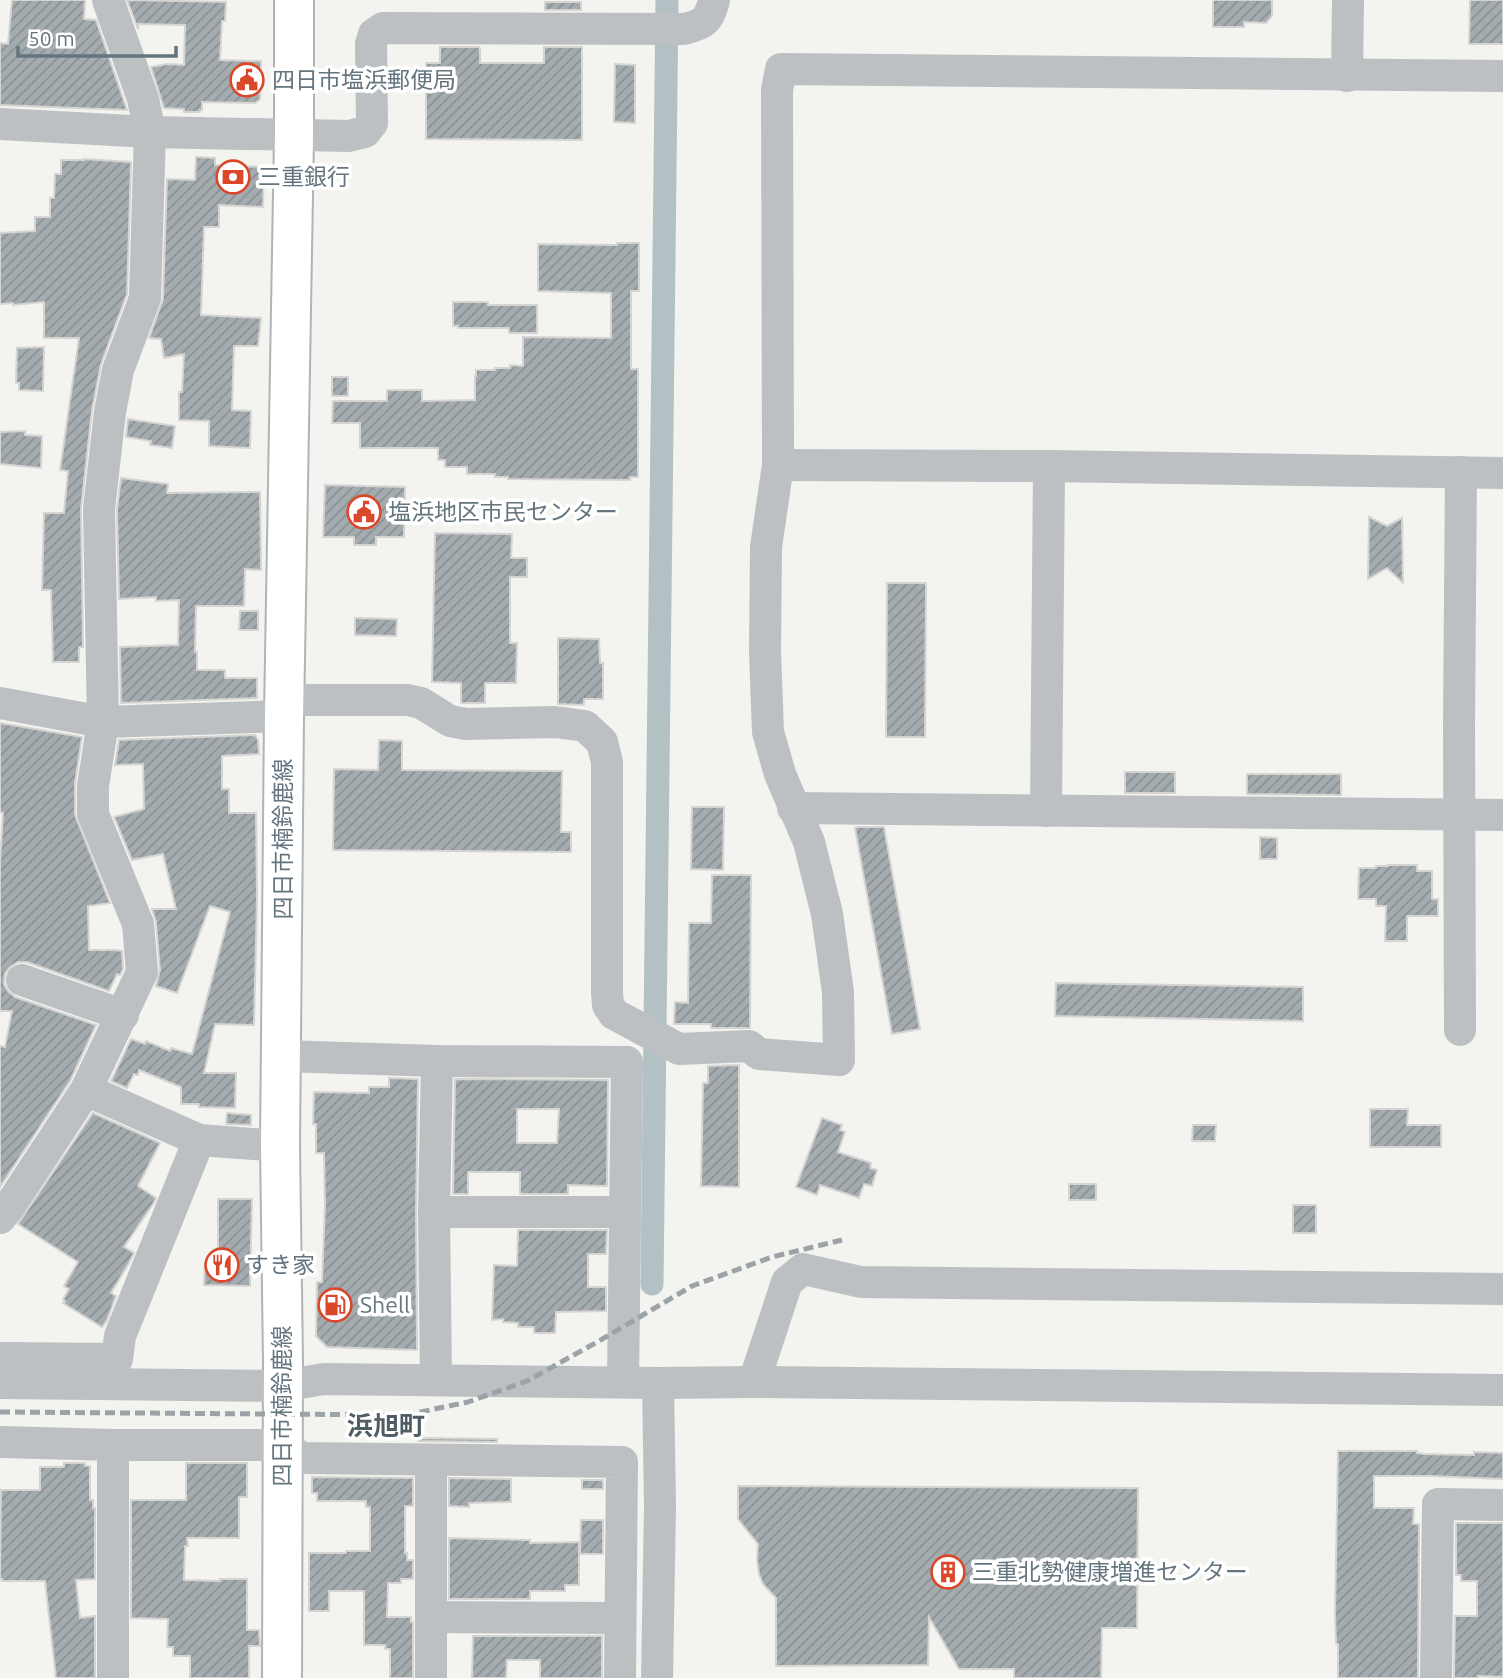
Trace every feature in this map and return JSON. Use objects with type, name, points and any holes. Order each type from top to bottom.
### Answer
[{"type":"main road","name":"四日市楠鈴鹿線","points":[[282,1678],[280,1146],[294,0]]},
{"type":"street","points":[[0,1218],[86,1090],[142,972],[138,924],[93,814],[93,786],[103,722],[99,509],[110,412],[118,370],[145,298],[150,132],[143,99],[108,0]]},
{"type":"street","points":[[0,124],[150,132],[349,136],[365,132],[372,123],[371,44],[374,33],[383,28],[669,29],[702,24],[710,13],[714,0]]},
{"type":"street","points":[[1347,76],[1348,0]]},
{"type":"street","points":[[0,703],[103,722],[408,700],[421,703],[450,721],[466,724],[555,722],[585,726],[602,742],[607,762],[608,1005],[614,1014],[678,1049],[749,1046],[759,1054],[839,1060],[838,992],[827,914],[809,842],[780,774],[768,732],[765,652],[766,547],[778,465],[777,90],[781,69],[1503,76]]},
{"type":"street","points":[[778,465],[1503,473]]},
{"type":"street","points":[[1045,811],[1049,466]]},
{"type":"street","points":[[1460,1030],[1461,472]]},
{"type":"street","points":[[793,808],[1503,814]]},
{"type":"street","points":[[22,980],[123,1015]]},
{"type":"street","points":[[282,1056],[437,1061],[627,1062],[623,1382]]},
{"type":"street","points":[[436,1379],[437,1061]]},
{"type":"street","points":[[86,1090],[199,1140],[280,1146]]},
{"type":"street","points":[[0,1358],[117,1359],[120,1336],[199,1140]]},
{"type":"street","points":[[435,1212],[625,1212]]},
{"type":"street","points":[[758,1370],[787,1282],[803,1269],[861,1282],[1503,1289]]},
{"type":"street","points":[[0,1383],[282,1386],[324,1379],[658,1383],[758,1370],[1503,1390]]},
{"type":"street","points":[[657,1678],[660,1506],[658,1383]]},
{"type":"street","points":[[0,1442],[282,1445],[302,1458],[622,1462],[620,1678]]},
{"type":"street","points":[[113,1445],[113,1678]]},
{"type":"street","points":[[431,1460],[431,1678]]},
{"type":"street","points":[[1436,1678],[1438,1504],[1503,1505]]},
{"type":"street","points":[[431,1617],[620,1618]]},
{"type":"building","points":[[12,0],[85,0],[84,19],[96,20],[127,110],[0,105],[0,43],[8,44]]},
{"type":"building","points":[[127,0],[226,2],[220,60],[261,61],[260,99],[255,103],[202,102],[200,112],[164,108],[151,67],[184,65],[185,25],[138,24],[138,29]]},
{"type":"building","points":[[1213,0],[1272,0],[1272,16],[1266,23],[1244,22],[1244,27],[1213,27]]},
{"type":"building","points":[[1470,0],[1503,0],[1503,44],[1469,44]]},
{"type":"building","points":[[545,2],[581,2],[581,10],[545,10]]},
{"type":"building","points":[[440,47],[478,47],[480,63],[544,63],[544,47],[582,47],[582,140],[426,139],[426,63],[440,63]]},
{"type":"building","points":[[615,64],[635,65],[635,123],[614,122]]},
{"type":"building","points":[[196,157],[215,158],[215,165],[264,167],[263,207],[219,205],[219,227],[204,227],[201,315],[261,318],[258,346],[234,346],[232,410],[251,411],[250,448],[209,446],[209,421],[179,420],[179,392],[182,392],[184,354],[164,358],[161,339],[149,338],[163,299],[167,179],[195,180]]},
{"type":"building","points":[[61,160],[131,162],[127,294],[101,364],[92,410],[81,509],[83,647],[79,647],[79,662],[53,662],[51,590],[42,590],[44,513],[64,513],[68,471],[60,470],[79,338],[44,338],[44,302],[0,304],[0,233],[35,231],[35,217],[50,217],[50,198],[54,198],[55,174],[61,174]]},
{"type":"building","points":[[639,243],[639,291],[631,291],[631,369],[638,369],[638,477],[630,477],[630,480],[508,479],[495,477],[495,474],[467,474],[467,467],[445,467],[445,460],[438,460],[438,448],[360,448],[360,423],[332,423],[333,401],[387,401],[387,390],[422,390],[422,401],[475,400],[476,370],[523,366],[523,337],[611,338],[611,293],[538,291],[538,244]]},
{"type":"building","points":[[453,302],[537,305],[537,333],[509,333],[509,328],[458,328],[453,326]]},
{"type":"building","points":[[44,347],[43,391],[19,390],[19,383],[16,383],[17,348]]},
{"type":"building","points":[[332,377],[348,377],[348,396],[332,396]]},
{"type":"building","points":[[128,419],[175,426],[172,448],[150,445],[151,441],[126,437]]},
{"type":"building","points":[[25,431],[25,435],[42,436],[41,468],[0,464],[0,432]]},
{"type":"building","points":[[121,478],[168,484],[167,493],[260,492],[261,570],[245,569],[244,606],[196,606],[195,652],[197,670],[225,670],[225,678],[257,678],[257,698],[121,703],[120,647],[178,645],[179,600],[156,601],[156,597],[119,599],[117,510]]},
{"type":"building","name":"塩浜地区市民センター","points":[[325,485],[405,487],[404,537],[376,537],[376,545],[354,545],[354,537],[323,537]]},
{"type":"building","points":[[1369,517],[1387,526],[1402,518],[1403,583],[1387,568],[1368,579]]},
{"type":"building","points":[[435,533],[512,534],[511,558],[527,558],[527,577],[510,577],[510,643],[517,643],[516,683],[485,683],[485,703],[461,703],[461,683],[432,682]]},
{"type":"building","points":[[887,583],[926,583],[925,737],[886,737]]},
{"type":"building","points":[[240,611],[258,611],[258,630],[239,630]]},
{"type":"building","points":[[355,618],[397,619],[396,636],[355,635]]},
{"type":"building","points":[[558,638],[599,639],[600,663],[603,663],[603,699],[584,699],[584,705],[558,704]]},
{"type":"building","points":[[0,723],[82,737],[75,783],[75,815],[110,903],[88,906],[89,950],[122,951],[123,969],[120,975],[117,974],[109,991],[27,962],[18,962],[5,973],[4,984],[15,997],[96,1025],[70,1081],[0,1187],[0,1046],[5,1047],[12,1011],[0,1011],[0,864],[3,813],[0,812]]},
{"type":"building","points":[[255,735],[259,754],[222,756],[222,789],[229,789],[229,813],[256,813],[254,1025],[215,1024],[204,1073],[236,1073],[235,1108],[181,1104],[181,1087],[139,1070],[127,1088],[111,1081],[131,1039],[145,1044],[146,1041],[170,1051],[171,1048],[192,1054],[230,912],[210,906],[177,993],[156,986],[160,970],[156,922],[152,909],[176,909],[163,854],[132,860],[114,817],[144,809],[143,764],[115,765],[119,740]]},
{"type":"building","points":[[379,740],[402,741],[402,770],[562,771],[561,832],[571,832],[571,852],[333,850],[334,769],[378,770]]},
{"type":"building","points":[[1125,772],[1175,772],[1175,793],[1125,793]]},
{"type":"building","points":[[1247,774],[1341,774],[1341,795],[1247,794]]},
{"type":"building","points":[[692,807],[724,807],[723,870],[691,869]]},
{"type":"building","points":[[884,827],[920,1029],[892,1034],[855,828]]},
{"type":"building","points":[[1260,837],[1277,838],[1277,859],[1260,859]]},
{"type":"building","points":[[1417,865],[1417,871],[1432,871],[1432,899],[1438,899],[1438,916],[1407,916],[1407,941],[1385,941],[1386,906],[1376,906],[1376,899],[1358,899],[1359,868]]},
{"type":"building","points":[[712,875],[751,875],[750,1028],[674,1024],[675,1002],[688,1003],[689,923],[711,923]]},
{"type":"building","points":[[1056,983],[1303,987],[1303,1021],[1055,1016]]},
{"type":"building","points":[[739,1065],[739,1187],[701,1186],[703,1083],[708,1083],[708,1066]]},
{"type":"building","points":[[389,1078],[418,1079],[417,1350],[327,1347],[316,1336],[317,1282],[322,1282],[325,1206],[324,1153],[316,1153],[314,1092],[369,1093],[369,1087],[389,1087]]},
{"type":"building","points":[[455,1079],[608,1080],[607,1186],[568,1185],[568,1194],[520,1194],[520,1172],[468,1172],[468,1194],[453,1194]],"holes":[[[517,1109],[559,1109],[557,1143],[517,1143]]]},
{"type":"building","points":[[1370,1109],[1408,1109],[1407,1125],[1441,1125],[1441,1147],[1370,1147]]},
{"type":"building","points":[[93,1113],[160,1143],[138,1186],[156,1198],[124,1247],[134,1253],[111,1293],[116,1296],[102,1327],[63,1303],[69,1289],[64,1286],[78,1262],[18,1224]]},
{"type":"building","points":[[227,1113],[251,1115],[251,1125],[226,1124]]},
{"type":"building","points":[[822,1118],[842,1125],[840,1130],[845,1132],[838,1152],[871,1163],[870,1168],[877,1170],[872,1186],[864,1184],[859,1198],[820,1185],[817,1195],[796,1187]]},
{"type":"building","points":[[1193,1125],[1216,1125],[1215,1141],[1192,1141]]},
{"type":"building","points":[[1069,1184],[1096,1184],[1096,1200],[1069,1200]]},
{"type":"building","points":[[218,1199],[252,1199],[250,1286],[204,1285],[205,1263],[218,1261]]},
{"type":"building","points":[[1293,1205],[1316,1205],[1316,1233],[1293,1233]]},
{"type":"building","points":[[518,1230],[607,1230],[606,1254],[588,1254],[588,1287],[606,1287],[606,1311],[556,1312],[555,1333],[534,1333],[534,1327],[518,1327],[518,1323],[503,1322],[503,1319],[492,1320],[494,1265],[517,1266]]},
{"type":"building","points":[[418,1438],[497,1439],[497,1442],[418,1441]]},
{"type":"building","points":[[1338,1451],[1417,1451],[1423,1454],[1474,1455],[1474,1452],[1503,1453],[1503,1479],[1374,1476],[1374,1508],[1414,1508],[1413,1524],[1419,1524],[1418,1678],[1338,1678],[1335,1613]]},
{"type":"building","points":[[64,1463],[85,1463],[85,1466],[90,1466],[90,1500],[93,1500],[95,1508],[95,1579],[76,1580],[80,1618],[95,1616],[95,1678],[56,1678],[45,1581],[0,1579],[1,1490],[40,1490],[40,1467],[64,1467]]},
{"type":"building","points":[[186,1463],[247,1463],[247,1497],[239,1497],[239,1538],[187,1538],[184,1580],[247,1579],[247,1630],[259,1630],[260,1646],[249,1646],[249,1678],[190,1678],[190,1656],[173,1656],[173,1647],[167,1647],[168,1619],[131,1618],[131,1500],[186,1500]]},
{"type":"building","points":[[312,1477],[413,1478],[413,1506],[405,1506],[405,1553],[407,1560],[413,1560],[413,1579],[388,1583],[387,1617],[411,1617],[413,1678],[390,1678],[390,1649],[385,1649],[385,1645],[364,1645],[364,1591],[329,1591],[329,1611],[309,1611],[309,1553],[370,1551],[370,1507],[366,1507],[366,1501],[317,1501],[317,1493],[312,1493]]},
{"type":"building","points":[[449,1478],[511,1479],[511,1502],[469,1503],[469,1507],[449,1506]]},
{"type":"building","points":[[582,1480],[603,1480],[603,1489],[582,1489]]},
{"type":"building","name":"三重北勢健康増進センター","points":[[738,1486],[1138,1488],[1137,1628],[1102,1628],[1101,1678],[1014,1678],[1014,1669],[959,1669],[929,1617],[928,1665],[776,1666],[776,1598],[763,1584],[759,1574],[758,1544],[738,1519]]},
{"type":"building","points":[[581,1520],[603,1520],[603,1554],[580,1554]]},
{"type":"building","points":[[1456,1523],[1503,1523],[1503,1677],[1454,1678],[1455,1616],[1477,1616],[1477,1581],[1461,1581],[1461,1575],[1456,1575]]},
{"type":"building","points":[[449,1538],[530,1540],[530,1543],[579,1542],[579,1585],[565,1585],[565,1591],[530,1591],[530,1599],[449,1599]]},
{"type":"building","points":[[473,1636],[602,1636],[602,1678],[540,1678],[540,1660],[507,1660],[506,1678],[472,1678]]},
{"type":"waterway","points":[[652,1284],[667,0]]},
{"type":"railway","points":[[0,1412],[406,1415],[468,1402],[527,1381],[692,1286],[772,1257],[842,1240]]},
{"type":"place","name":"四日市塩浜郵便局","points":[[247,80]]},
{"type":"place","name":"三重銀行","points":[[233,177]]},
{"type":"place","name":"塩浜地区市民センター","points":[[364,512]]},
{"type":"place","name":"すき家","points":[[222,1265]]},
{"type":"place","name":"Shell","points":[[335,1305]]},
{"type":"place","name":"三重北勢健康増進センター","points":[[948,1572]]},
{"type":"district","name":"浜旭町","points":[[386,1426]]}]
